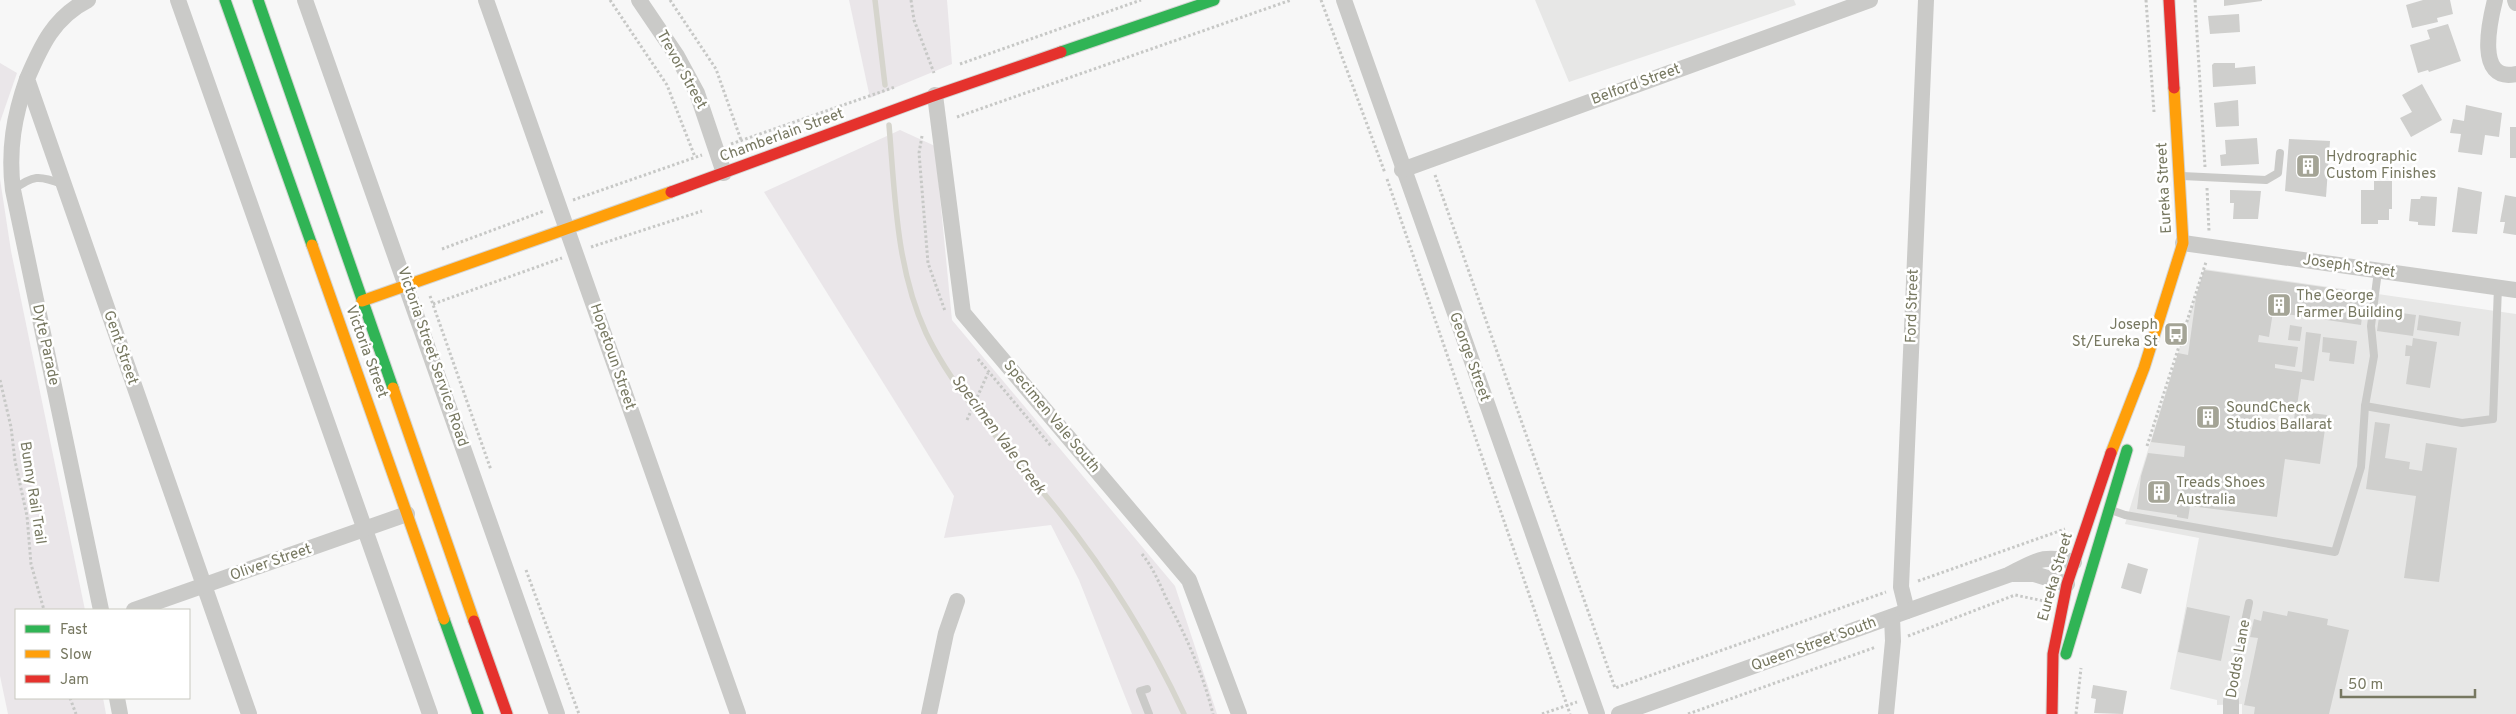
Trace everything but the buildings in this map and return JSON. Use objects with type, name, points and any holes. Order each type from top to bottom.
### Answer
[{"type":"street","points":[[27,79],[40,47],[51,30],[64,16],[88,0]]},
{"type":"street","points":[[178,0],[430,714]]},
{"type":"street","name":"Victoria Street","points":[[225,0],[478,714]]},
{"type":"street","name":"Victoria Street","points":[[258,0],[507,714]]},
{"type":"street","name":"Victoria Street Service Road","points":[[305,0],[408,286],[557,714]]},
{"type":"street","name":"Hopetoun Street","points":[[486,0],[738,714]]},
{"type":"street","name":"Trevor Street","points":[[639,0],[685,71],[703,109],[724,173]]},
{"type":"street","name":"Chamberlain Street","points":[[362,302],[567,230],[935,95],[1214,0]]},
{"type":"street","name":"George Street","points":[[1344,0],[1402,170],[1597,714]]},
{"type":"street","name":"Belford Street","points":[[1402,170],[1870,0]]},
{"type":"street","name":"Ford Street","points":[[1886,714],[1893,641],[1900,614],[1926,0]]},
{"type":"street","name":"Eureka Street","points":[[2052,714],[2052,662],[2067,584],[2107,464],[2144,368],[2183,244],[2169,0]]},
{"type":"street","points":[[2495,0],[2488,37],[2490,60],[2498,72],[2506,75],[2516,74]]},
{"type":"street","name":"Gent Street","points":[[27,79],[62,184],[249,714]]},
{"type":"street","name":"Dyte Parade","points":[[27,79],[13,127],[11,163],[13,190],[100,609]]},
{"type":"street","name":"Specimen Vale South","points":[[935,95],[963,313],[1189,580],[1239,714]]},
{"type":"street","name":"Joseph Street","points":[[2183,244],[2516,290]]},
{"type":"street","name":"Eureka Street","points":[[2052,714],[2071,635],[2128,444],[2144,368]]},
{"type":"street","name":"Oliver Street","points":[[137,609],[407,514]]},
{"type":"street","name":"Queen Street South","points":[[1619,714],[2008,575],[2042,558],[2054,557],[2074,562]]},
{"type":"street","points":[[2074,562],[2091,567]]},
{"type":"street","points":[[2067,584],[2091,567]]},
{"type":"street","name":"Queen Street South","points":[[2008,575],[2034,574],[2067,584]]},
{"type":"street","points":[[928,714],[946,633],[957,601]]},
{"type":"street","points":[[117,699],[120,714]]},
{"type":"lane","points":[[2179,176],[2266,180],[2278,173],[2280,153]]},
{"type":"lane","points":[[13,190],[34,178],[44,178],[62,184]]},
{"type":"lane","points":[[2109,509],[2124,515],[2335,552],[2360,467],[2366,406],[2374,356],[2370,326],[2378,271]]},
{"type":"lane","points":[[2366,406],[2462,423],[2492,419],[2498,287]]},
{"type":"lane","name":"Dodds Lane","points":[[2231,708],[2235,668],[2249,603]]},
{"type":"lane","points":[[1147,689],[1140,692],[1149,714]]},
{"type":"path","points":[[610,0],[667,85],[695,157]]},
{"type":"path","points":[[670,0],[716,70],[741,140]]},
{"type":"path","points":[[911,0],[914,20],[934,73]]},
{"type":"path","points":[[952,66],[1141,0]]},
{"type":"path","points":[[957,117],[1291,0]]},
{"type":"path","points":[[1321,0],[1385,174],[1570,714]]},
{"type":"path","points":[[2145,451],[2210,247],[2195,0]]},
{"type":"path","points":[[925,76],[943,70]]},
{"type":"path","points":[[434,253],[741,140],[898,86]]},
{"type":"path","points":[[1430,160],[1615,688],[2070,527]]},
{"type":"path","points":[[492,473],[433,304],[575,253],[702,211]]},
{"type":"path","points":[[967,420],[988,373]]},
{"type":"path","name":"Bunny Rail Trail","points":[[0,380],[27,516],[31,564],[44,609]]},
{"type":"path","points":[[525,567],[579,714]]},
{"type":"path","points":[[1688,714],[1893,641],[2015,595],[2062,605]]},
{"type":"path","points":[[1542,714],[1590,697]]},
{"type":"path","points":[[70,699],[76,714]]},
{"type":"shaded area","points":[[849,0],[947,0],[952,64],[870,98]]},
{"type":"shaded area","points":[[1535,0],[1794,0],[1796,5],[1569,82]]},
{"type":"shaded area","points":[[0,63],[17,73],[0,122]]},
{"type":"shaded area","points":[[900,130],[935,146],[952,320],[1175,586],[1217,714],[1132,714],[1079,580],[1051,525],[944,538],[954,496],[764,192]]},
{"type":"shaded area","points":[[0,179],[11,251],[85,609],[15,609],[15,699],[103,699],[106,714],[8,714],[0,676]]},
{"type":"shaded area","points":[[2204,269],[2516,314],[2516,714],[2242,714],[2242,704],[2217,705],[2217,700],[2170,689],[2199,538],[2125,524]]},
{"type":"waterway","name":"Specimen Vale Creek","points":[[875,0],[885,85]]},
{"type":"waterway","name":"Specimen Vale Creek","points":[[889,125],[898,231],[908,283],[926,333],[953,380],[970,403],[1059,512],[1112,584],[1157,660],[1184,714]]},
{"type":"traffic: fast","points":[[225,0],[312,245]]},
{"type":"traffic: fast","points":[[258,0],[393,388]]},
{"type":"traffic: fast","points":[[1061,52],[1214,0]]},
{"type":"traffic: fast","points":[[2066,654],[2127,450]]},
{"type":"traffic: fast","points":[[444,619],[478,714]]},
{"type":"traffic: slow","points":[[2111,453],[2144,368],[2183,243],[2174,88]]},
{"type":"traffic: slow","points":[[362,301],[671,192]]},
{"type":"traffic: slow","points":[[312,245],[444,619]]},
{"type":"traffic: slow","points":[[393,388],[474,621]]},
{"type":"traffic: jam","points":[[2169,0],[2174,88]]},
{"type":"traffic: jam","points":[[671,192],[930,97],[1061,52]]},
{"type":"traffic: jam","points":[[2052,714],[2053,654],[2067,584],[2111,453]]},
{"type":"traffic: jam","points":[[474,621],[507,714]]},
{"type":"place","name":"Hydrographic Custom Finishes","points":[[2308,166]]},
{"type":"place","name":"The George Farmer Building","points":[[2279,305]]},
{"type":"place","name":"Joseph St/Eureka St","points":[[2176,334]]},
{"type":"place","name":"SoundCheck Studios Ballarat","points":[[2208,417]]},
{"type":"place","name":"Treads Shoes Australia","points":[[2159,492]]}]
